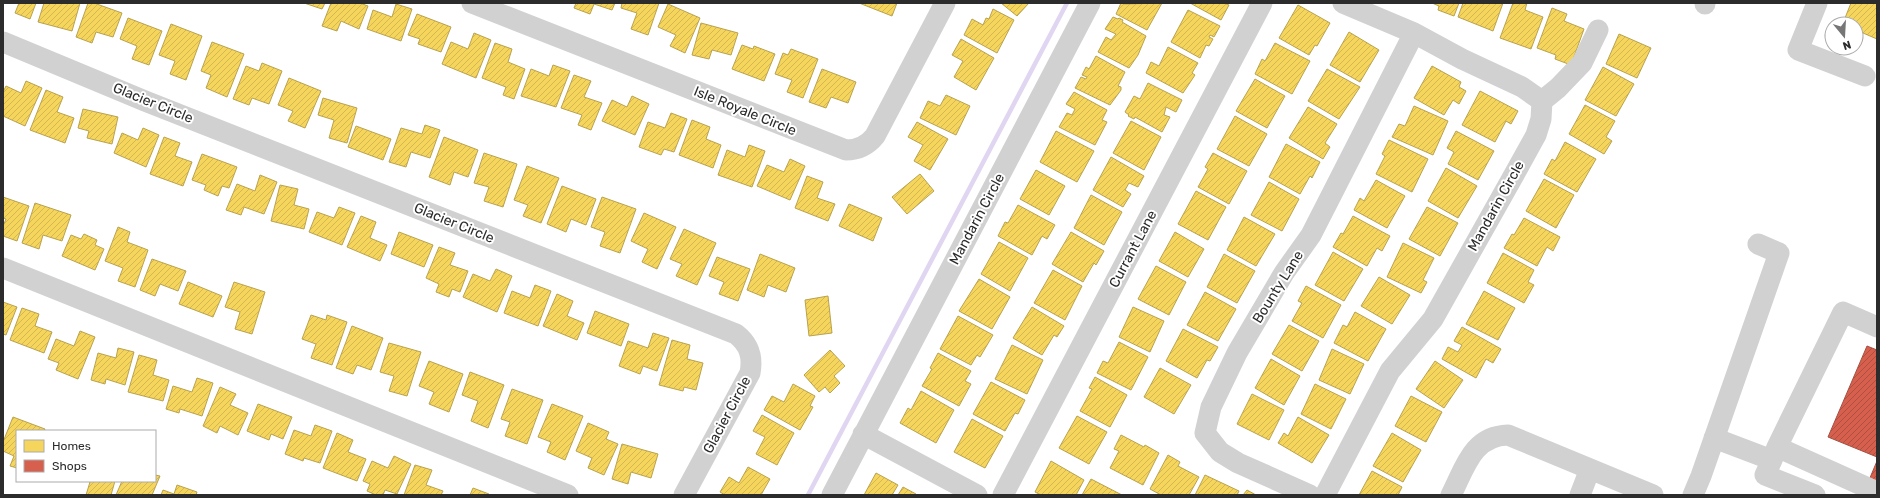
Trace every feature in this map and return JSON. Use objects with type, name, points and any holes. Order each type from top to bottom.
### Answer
[{"type":"street","name":"Isle Royale Circle","points":[[472,3],[840,150],[862,157],[875,136],[945,3]]},
{"type":"street","name":"Mandarin Circle","points":[[832,495],[1090,3]]},
{"type":"street","name":"Currant Lane","points":[[1003,495],[1262,3]]},
{"type":"street","points":[[1344,3],[1414,33],[1462,59],[1522,87],[1542,101],[1558,88],[1582,63],[1598,30]]},
{"type":"street","points":[[1817,3],[1798,50],[1865,76]]},
{"type":"street","name":"Bounty Lane","points":[[1310,495],[1238,463],[1220,452],[1205,433],[1211,407],[1237,353],[1284,273],[1311,235],[1414,33]]},
{"type":"street","name":"Glacier Circle","points":[[3,42],[145,101],[736,334],[759,350],[750,373],[684,495]]},
{"type":"street","name":"Mandarin Circle","points":[[1325,495],[1390,371],[1433,319],[1536,135],[1541,118],[1542,101]]},
{"type":"street","points":[[1692,495],[1701,476],[1779,253],[1758,244]]},
{"type":"street","points":[[3,268],[568,495]]},
{"type":"street","points":[[1815,495],[1766,475],[1843,312],[1877,327]]},
{"type":"street","points":[[863,434],[977,495]]},
{"type":"street","points":[[1451,495],[1472,454],[1480,443],[1497,435],[1508,435],[1519,439],[1590,470],[1653,495]]},
{"type":"street","points":[[1714,438],[1775,454],[1877,492]]},
{"type":"street","points":[[1580,495],[1590,470]]},
{"type":"building: Homes","points":[[19,3],[36,3],[30,19],[15,13]]},
{"type":"building: Homes","points":[[44,3],[80,3],[72,31],[38,22]]},
{"type":"building: Homes","points":[[88,3],[94,3],[122,13],[113,37],[96,32],[92,43],[76,37]]},
{"type":"building: Homes","points":[[304,3],[325,3],[322,9]]},
{"type":"building: Homes","points":[[331,3],[360,3],[368,6],[359,29],[341,21],[337,31],[322,26]]},
{"type":"building: Homes","points":[[576,3],[615,3],[612,10],[594,4],[590,14],[574,8]]},
{"type":"building: Homes","points":[[622,3],[659,3],[648,35],[631,29],[637,13],[621,8]]},
{"type":"building: Homes","points":[[859,3],[897,3],[892,16]]},
{"type":"building: Homes","points":[[1001,3],[1029,3],[1017,16]]},
{"type":"building: Homes","points":[[1121,3],[1162,3],[1147,30],[1116,14]]},
{"type":"building: Homes","points":[[1190,3],[1224,3],[1229,5],[1221,20]]},
{"type":"building: Homes","points":[[1432,3],[1459,3],[1454,16],[1438,10],[1439,6]]},
{"type":"building: Homes","points":[[1463,3],[1503,3],[1493,31],[1458,17]]},
{"type":"building: Homes","points":[[1513,3],[1527,3],[1525,10],[1543,17],[1531,49],[1500,38]]},
{"type":"building: Homes","points":[[1851,3],[1877,3],[1877,39],[1864,33],[1864,16],[1846,16]]},
{"type":"building: Homes","points":[[396,4],[412,9],[401,41],[367,29],[373,10],[392,17]]},
{"type":"building: Homes","points":[[668,4],[700,18],[685,53],[670,46],[676,35],[658,27]]},
{"type":"building: Homes","points":[[1298,5],[1330,23],[1317,46],[1315,45],[1309,55],[1279,38]]},
{"type":"building: Homes","points":[[1552,8],[1567,14],[1564,21],[1584,29],[1571,65],[1555,59],[1556,55],[1537,48]]},
{"type":"building: Homes","points":[[993,9],[1014,20],[997,53],[964,35],[972,19],[983,25],[986,18],[989,19]]},
{"type":"building: Homes","points":[[1188,10],[1220,26],[1214,37],[1210,35],[1209,37],[1213,39],[1209,46],[1206,45],[1200,58],[1171,42]]},
{"type":"building: Homes","points":[[417,14],[451,27],[441,52],[418,44],[420,39],[408,35]]},
{"type":"building: Homes","points":[[1113,17],[1123,20],[1122,22],[1146,36],[1138,55],[1129,68],[1098,52],[1106,37],[1111,40],[1116,34],[1105,29]]},
{"type":"building: Homes","points":[[128,18],[162,31],[149,65],[132,59],[137,46],[120,39]]},
{"type":"building: Homes","points":[[701,23],[738,33],[731,55],[712,50],[709,59],[692,55]]},
{"type":"building: Homes","points":[[171,24],[202,36],[186,80],[170,74],[175,61],[159,55]]},
{"type":"building: Homes","points":[[1349,32],[1379,50],[1360,82],[1330,65]]},
{"type":"building: Homes","points":[[474,33],[491,40],[476,78],[442,64],[451,42],[468,49]]},
{"type":"building: Homes","points":[[1619,34],[1651,48],[1637,78],[1606,64]]},
{"type":"building: Homes","points":[[961,39],[994,58],[976,90],[954,77],[963,61],[952,55]]},
{"type":"building: Homes","points":[[212,42],[244,54],[227,97],[206,88],[211,75],[201,71]]},
{"type":"building: Homes","points":[[495,43],[512,49],[508,62],[525,69],[514,99],[503,95],[506,87],[482,78]]},
{"type":"building: Homes","points":[[1275,43],[1310,61],[1292,94],[1255,74],[1262,59],[1265,61]]},
{"type":"building: Homes","points":[[742,45],[753,49],[754,46],[775,54],[764,81],[732,69]]},
{"type":"building: Homes","points":[[1168,47],[1198,63],[1192,73],[1195,75],[1183,93],[1146,73],[1151,62],[1159,66]]},
{"type":"building: Homes","points":[[791,49],[818,59],[803,98],[787,92],[792,80],[775,74],[783,53],[788,55]]},
{"type":"building: Homes","points":[[1096,56],[1125,72],[1118,86],[1121,87],[1121,90],[1110,105],[1075,88],[1081,77],[1086,79],[1087,77],[1082,75],[1086,67],[1089,69]]},
{"type":"building: Homes","points":[[262,63],[282,71],[269,104],[252,98],[249,105],[233,99],[246,66],[259,71]]},
{"type":"building: Homes","points":[[553,65],[570,71],[556,107],[521,96],[531,69],[549,76]]},
{"type":"building: Homes","points":[[1432,66],[1461,82],[1459,87],[1466,91],[1459,104],[1453,100],[1444,115],[1414,98]]},
{"type":"building: Homes","points":[[1603,67],[1634,84],[1616,116],[1585,100]]},
{"type":"building: Homes","points":[[822,69],[856,82],[848,103],[831,97],[826,108],[809,102]]},
{"type":"building: Homes","points":[[1327,69],[1360,87],[1339,119],[1308,101]]},
{"type":"building: Homes","points":[[574,75],[591,81],[584,97],[602,103],[591,130],[578,125],[582,115],[561,108]]},
{"type":"building: Homes","points":[[289,78],[321,91],[305,128],[288,121],[293,111],[278,105]]},
{"type":"building: Homes","points":[[1255,79],[1285,96],[1267,128],[1236,111]]},
{"type":"building: Homes","points":[[26,81],[42,88],[25,126],[3,116],[3,92],[6,86],[21,93]]},
{"type":"building: Homes","points":[[1148,83],[1182,100],[1176,112],[1166,107],[1164,115],[1170,117],[1162,132],[1135,117],[1134,119],[1128,116],[1129,115],[1125,112],[1134,96],[1140,99]]},
{"type":"building: Homes","points":[[46,90],[63,97],[57,112],[74,118],[65,143],[30,130]]},
{"type":"building: Homes","points":[[1480,91],[1518,111],[1511,124],[1506,121],[1495,142],[1462,125]]},
{"type":"building: Homes","points":[[1074,92],[1107,110],[1102,120],[1107,122],[1095,145],[1059,127],[1067,113],[1072,115],[1075,109],[1066,104]]},
{"type":"building: Homes","points":[[946,95],[970,106],[956,135],[920,118],[928,101],[940,106]]},
{"type":"building: Homes","points":[[632,96],[649,104],[635,135],[602,121],[612,100],[627,107]]},
{"type":"building: Homes","points":[[323,98],[357,108],[347,143],[329,138],[334,120],[318,115]]},
{"type":"building: Homes","points":[[1585,105],[1615,121],[1606,137],[1612,141],[1604,154],[1569,134]]},
{"type":"building: Homes","points":[[1414,106],[1448,121],[1433,155],[1392,137],[1399,124],[1405,126]]},
{"type":"building: Homes","points":[[1308,107],[1337,124],[1325,143],[1330,147],[1323,159],[1289,138]]},
{"type":"building: Homes","points":[[83,109],[118,117],[112,144],[87,138],[89,131],[78,128]]},
{"type":"building: Homes","points":[[671,113],[687,119],[674,152],[664,149],[661,155],[639,147],[648,122],[665,128]]},
{"type":"building: Homes","points":[[1235,116],[1267,134],[1249,166],[1217,149]]},
{"type":"building: Homes","points":[[692,120],[710,127],[706,139],[721,145],[713,168],[679,155]]},
{"type":"building: Homes","points":[[1131,121],[1161,137],[1144,170],[1113,153]]},
{"type":"building: Homes","points":[[917,122],[948,139],[930,170],[914,161],[923,145],[908,137]]},
{"type":"building: Homes","points":[[425,125],[440,130],[430,158],[411,152],[406,167],[389,162],[401,128],[422,134]]},
{"type":"building: Homes","points":[[356,126],[391,139],[383,160],[348,147]]},
{"type":"building: Homes","points":[[143,128],[159,135],[146,167],[114,153],[122,133],[138,140]]},
{"type":"building: Homes","points":[[1056,131],[1094,151],[1077,182],[1040,162]]},
{"type":"building: Homes","points":[[1456,131],[1494,151],[1478,180],[1448,164],[1454,152],[1447,148]]},
{"type":"building: Homes","points":[[164,137],[180,143],[175,156],[192,162],[183,186],[150,174]]},
{"type":"building: Homes","points":[[444,137],[478,150],[468,177],[454,172],[450,185],[429,177]]},
{"type":"building: Homes","points":[[1389,140],[1428,159],[1412,192],[1376,174],[1385,156],[1382,154]]},
{"type":"building: Homes","points":[[1565,142],[1596,159],[1577,192],[1544,174],[1552,159],[1555,161]]},
{"type":"building: Homes","points":[[1286,144],[1320,162],[1312,178],[1310,176],[1300,194],[1269,177]]},
{"type":"building: Homes","points":[[749,145],[765,151],[752,187],[718,175],[727,150],[745,157]]},
{"type":"building: Homes","points":[[484,153],[517,164],[503,207],[484,201],[489,187],[474,183]]},
{"type":"building: Homes","points":[[1213,153],[1247,171],[1229,204],[1198,187],[1208,169],[1205,167]]},
{"type":"building: Homes","points":[[202,154],[237,167],[229,188],[222,186],[218,196],[204,190],[206,185],[192,180]]},
{"type":"building: Homes","points":[[1111,157],[1144,176],[1138,187],[1129,183],[1125,190],[1131,194],[1123,207],[1093,190]]},
{"type":"building: Homes","points":[[790,159],[805,166],[790,200],[757,186],[767,165],[784,172]]},
{"type":"building: Homes","points":[[527,166],[559,178],[541,223],[523,216],[528,205],[514,200]]},
{"type":"building: Homes","points":[[1446,168],[1477,186],[1458,218],[1428,201]]},
{"type":"building: Homes","points":[[1036,170],[1065,186],[1049,215],[1020,199]]},
{"type":"building: Homes","points":[[920,174],[934,191],[907,214],[892,197]]},
{"type":"building: Homes","points":[[260,175],[277,182],[264,214],[244,207],[241,215],[226,210],[237,184],[255,191]]},
{"type":"building: Homes","points":[[807,176],[823,182],[817,198],[835,204],[828,221],[795,208]]},
{"type":"building: Homes","points":[[1544,179],[1574,195],[1556,228],[1526,211]]},
{"type":"building: Homes","points":[[1376,180],[1405,196],[1387,228],[1354,210],[1360,198],[1364,201]]},
{"type":"building: Homes","points":[[1269,182],[1299,199],[1282,231],[1251,215]]},
{"type":"building: Homes","points":[[280,185],[298,189],[294,205],[309,209],[304,229],[271,221]]},
{"type":"building: Homes","points":[[562,186],[596,199],[586,225],[571,219],[566,232],[547,224]]},
{"type":"building: Homes","points":[[1196,191],[1226,207],[1208,240],[1178,224]]},
{"type":"building: Homes","points":[[1091,195],[1122,212],[1104,245],[1074,228]]},
{"type":"building: Homes","points":[[3,197],[29,206],[17,241],[3,236],[3,226],[6,219],[3,218]]},
{"type":"building: Homes","points":[[602,197],[636,209],[620,253],[600,246],[605,232],[591,227]]},
{"type":"building: Homes","points":[[35,203],[71,215],[62,241],[43,235],[39,249],[22,243]]},
{"type":"building: Homes","points":[[849,204],[882,218],[873,241],[839,226]]},
{"type":"building: Homes","points":[[1018,205],[1055,225],[1047,239],[1042,236],[1032,255],[998,236],[1005,222],[1008,223]]},
{"type":"building: Homes","points":[[339,207],[355,213],[342,245],[309,232],[317,212],[334,218]]},
{"type":"building: Homes","points":[[1427,207],[1458,223],[1440,256],[1409,239]]},
{"type":"building: Homes","points":[[644,213],[676,227],[657,269],[642,262],[648,249],[631,241]]},
{"type":"building: Homes","points":[[361,216],[376,222],[370,238],[387,245],[380,261],[347,247]]},
{"type":"building: Homes","points":[[1353,216],[1390,236],[1382,251],[1377,248],[1367,266],[1333,247],[1341,233],[1343,234]]},
{"type":"building: Homes","points":[[1244,217],[1275,234],[1256,266],[1227,250]]},
{"type":"building: Homes","points":[[1524,218],[1560,237],[1553,251],[1547,247],[1537,266],[1504,248]]},
{"type":"building: Homes","points":[[118,227],[130,232],[127,242],[148,250],[135,287],[118,281],[123,268],[105,261]]},
{"type":"building: Homes","points":[[684,229],[716,243],[697,285],[676,276],[682,264],[670,259]]},
{"type":"building: Homes","points":[[399,232],[433,245],[424,267],[391,254]]},
{"type":"building: Homes","points":[[1071,232],[1104,251],[1096,265],[1094,263],[1083,282],[1052,264]]},
{"type":"building: Homes","points":[[1175,232],[1204,249],[1188,277],[1159,261]]},
{"type":"building: Homes","points":[[84,234],[97,240],[95,245],[104,249],[95,270],[62,256],[71,235],[81,239]]},
{"type":"building: Homes","points":[[999,242],[1028,258],[1010,291],[981,274]]},
{"type":"building: Homes","points":[[1403,243],[1434,258],[1423,280],[1427,282],[1421,293],[1387,277]]},
{"type":"building: Homes","points":[[439,247],[455,253],[450,265],[468,271],[460,292],[452,289],[449,297],[436,292],[439,284],[426,278]]},
{"type":"building: Homes","points":[[1333,252],[1363,269],[1344,301],[1315,285]]},
{"type":"building: Homes","points":[[1503,253],[1534,270],[1528,282],[1534,285],[1524,303],[1487,283]]},
{"type":"building: Homes","points":[[760,254],[795,268],[786,292],[768,285],[764,297],[747,290]]},
{"type":"building: Homes","points":[[1224,254],[1255,271],[1237,303],[1207,287]]},
{"type":"building: Homes","points":[[717,257],[750,269],[738,301],[719,294],[724,282],[709,276]]},
{"type":"building: Homes","points":[[152,259],[186,271],[178,291],[160,284],[155,296],[140,290]]},
{"type":"building: Homes","points":[[1156,266],[1186,282],[1169,315],[1138,299]]},
{"type":"building: Homes","points":[[496,269],[512,276],[497,312],[463,297],[473,274],[490,281]]},
{"type":"building: Homes","points":[[1053,270],[1082,286],[1065,320],[1034,303]]},
{"type":"building: Homes","points":[[1379,277],[1410,295],[1392,324],[1361,306]]},
{"type":"building: Homes","points":[[979,279],[1010,297],[992,329],[959,311]]},
{"type":"building: Homes","points":[[188,282],[222,296],[213,317],[179,304]]},
{"type":"building: Homes","points":[[234,282],[265,292],[252,334],[235,329],[240,312],[225,307]]},
{"type":"building: Homes","points":[[535,285],[551,291],[538,326],[504,313],[512,291],[530,298]]},
{"type":"building: Homes","points":[[1306,286],[1341,305],[1323,338],[1292,321],[1302,303],[1298,301]]},
{"type":"building: Homes","points":[[1484,291],[1515,308],[1498,340],[1466,324]]},
{"type":"building: Homes","points":[[1205,292],[1236,309],[1218,341],[1187,325]]},
{"type":"building: Homes","points":[[557,294],[573,301],[567,316],[584,323],[577,340],[543,326]]},
{"type":"building: Homes","points":[[828,296],[832,333],[809,336],[805,300]]},
{"type":"building: Homes","points":[[3,302],[17,307],[6,335],[3,334]]},
{"type":"building: Homes","points":[[1032,307],[1064,326],[1057,337],[1054,335],[1042,355],[1013,338]]},
{"type":"building: Homes","points":[[1133,307],[1164,321],[1150,352],[1119,337]]},
{"type":"building: Homes","points":[[22,308],[39,314],[35,326],[52,332],[44,353],[10,340]]},
{"type":"building: Homes","points":[[595,311],[629,324],[621,346],[587,333]]},
{"type":"building: Homes","points":[[1355,312],[1386,329],[1368,361],[1334,343],[1343,325],[1347,327]]},
{"type":"building: Homes","points":[[311,315],[326,320],[327,315],[347,322],[332,365],[311,358],[316,344],[302,339]]},
{"type":"building: Homes","points":[[958,316],[993,335],[980,357],[977,355],[971,365],[940,349]]},
{"type":"building: Homes","points":[[1289,325],[1319,341],[1302,371],[1272,354]]},
{"type":"building: Homes","points":[[352,326],[383,338],[371,370],[357,365],[353,374],[336,368]]},
{"type":"building: Homes","points":[[1462,327],[1501,349],[1493,363],[1486,359],[1476,378],[1442,359],[1448,347],[1458,352],[1462,345],[1454,341]]},
{"type":"building: Homes","points":[[1183,329],[1218,347],[1210,361],[1207,360],[1197,378],[1166,361]]},
{"type":"building: Homes","points":[[80,331],[95,337],[78,379],[56,370],[59,363],[48,359],[56,339],[74,346]]},
{"type":"building: Homes","points":[[653,333],[669,338],[657,371],[643,366],[640,374],[619,366],[628,341],[648,348]]},
{"type":"building: Homes","points":[[672,340],[690,345],[687,359],[703,363],[696,390],[684,387],[683,391],[659,385]]},
{"type":"building: Homes","points":[[1119,342],[1148,357],[1131,390],[1097,373],[1103,361],[1108,363]]},
{"type":"building: Homes","points":[[389,343],[421,352],[407,396],[389,391],[394,376],[380,372]]},
{"type":"building: Homes","points":[[1012,345],[1043,360],[1027,394],[995,379]]},
{"type":"building: Homes","points":[[118,348],[134,352],[125,385],[106,379],[105,384],[91,380],[98,353],[116,358]]},
{"type":"building: Homes","points":[[1332,349],[1364,364],[1350,394],[1319,380]]},
{"type":"building: Homes","points":[[830,350],[845,366],[834,376],[840,383],[830,393],[825,387],[819,392],[804,375]]},
{"type":"building: Homes","points":[[938,353],[971,371],[965,381],[971,384],[959,406],[922,386],[932,369],[930,368]]},
{"type":"building: Homes","points":[[139,355],[157,360],[153,375],[169,380],[163,401],[128,392]]},
{"type":"building: Homes","points":[[1271,359],[1300,376],[1284,405],[1255,388]]},
{"type":"building: Homes","points":[[429,361],[463,374],[449,412],[429,404],[434,392],[419,386]]},
{"type":"building: Homes","points":[[1435,361],[1463,380],[1444,408],[1416,389]]},
{"type":"building: Homes","points":[[1160,368],[1191,385],[1174,414],[1144,397]]},
{"type":"building: Homes","points":[[470,372],[504,385],[488,428],[471,421],[478,401],[462,395]]},
{"type":"building: Homes","points":[[1095,377],[1127,395],[1110,427],[1080,411],[1092,389],[1089,388]]},
{"type":"building: Homes","points":[[197,378],[213,383],[202,416],[180,409],[179,413],[166,409],[173,386],[192,392]]},
{"type":"building: Homes","points":[[991,382],[1025,400],[1018,414],[1015,413],[1005,431],[973,414]]},
{"type":"building: Homes","points":[[793,384],[815,396],[810,406],[813,407],[800,430],[764,410],[772,396],[784,402]]},
{"type":"building: Homes","points":[[1315,384],[1346,399],[1331,429],[1301,414]]},
{"type":"building: Homes","points":[[220,387],[236,394],[230,405],[248,413],[238,435],[220,426],[217,433],[203,426]]},
{"type":"building: Homes","points":[[512,389],[543,400],[527,444],[505,436],[510,422],[501,419]]},
{"type":"building: Homes","points":[[921,391],[954,410],[936,443],[900,423],[908,408],[911,410]]},
{"type":"building: Homes","points":[[1252,394],[1284,410],[1269,440],[1237,424]]},
{"type":"building: Homes","points":[[1411,396],[1442,412],[1426,442],[1395,426]]},
{"type":"building: Homes","points":[[258,404],[292,417],[283,439],[271,434],[269,440],[247,431]]},
{"type":"building: Homes","points":[[552,404],[583,416],[565,460],[547,452],[551,442],[538,437]]},
{"type":"building: Homes","points":[[762,415],[794,433],[777,465],[756,454],[765,437],[753,431]]},
{"type":"building: Homes","points":[[1077,416],[1107,432],[1089,464],[1059,448]]},
{"type":"building: Homes","points":[[13,417],[45,429],[16,430],[16,468],[10,466],[14,456],[3,451],[3,442]]},
{"type":"building: Homes","points":[[1298,417],[1329,435],[1312,463],[1278,443],[1284,433],[1288,436]]},
{"type":"building: Homes","points":[[972,419],[1003,436],[985,468],[954,452]]},
{"type":"building: Homes","points":[[588,423],[609,432],[606,439],[618,444],[604,475],[588,468],[592,458],[576,451]]},
{"type":"building: Homes","points":[[315,425],[332,431],[320,463],[304,458],[303,461],[285,454],[294,430],[311,436]]},
{"type":"building: Homes","points":[[337,433],[353,440],[348,452],[366,459],[357,481],[323,468]]},
{"type":"building: Homes","points":[[1392,433],[1421,450],[1403,482],[1373,466]]},
{"type":"building: Homes","points":[[1121,435],[1144,447],[1145,445],[1159,453],[1143,485],[1110,468],[1119,451],[1114,449]]},
{"type":"building: Homes","points":[[622,444],[658,454],[651,478],[631,472],[628,484],[612,479]]},
{"type":"building: Homes","points":[[1168,455],[1180,462],[1178,466],[1199,477],[1189,495],[1161,495],[1150,489]]},
{"type":"building: Homes","points":[[394,456],[411,464],[397,494],[385,490],[383,495],[376,495],[367,491],[370,484],[363,481],[372,461],[388,468]]},
{"type":"building: Homes","points":[[1051,461],[1084,480],[1076,495],[1041,495],[1035,492]]},
{"type":"building: Homes","points":[[415,465],[432,470],[426,485],[443,491],[441,495],[404,495]]},
{"type":"building: Homes","points":[[748,467],[770,479],[761,495],[725,495],[720,492],[729,477],[739,483]]},
{"type":"building: Homes","points":[[1372,471],[1402,487],[1398,495],[1359,495]]},
{"type":"building: Homes","points":[[876,473],[898,485],[892,495],[864,495]]},
{"type":"building: Homes","points":[[156,475],[160,476],[152,495],[116,495],[122,482],[156,482]]},
{"type":"building: Homes","points":[[1205,475],[1239,491],[1237,495],[1195,495]]},
{"type":"building: Homes","points":[[1091,479],[1122,495],[1082,495]]},
{"type":"building: Homes","points":[[90,482],[115,482],[111,495],[86,495]]},
{"type":"building: Homes","points":[[177,485],[197,492],[196,495],[161,495],[163,490],[174,494]]},
{"type":"building: Homes","points":[[903,487],[916,494],[916,495],[898,495]]},
{"type":"building: Homes","points":[[473,488],[489,494],[470,495]]},
{"type":"building: Homes","points":[[1247,490],[1256,495],[1243,495]]},
{"type":"building: Shops","points":[[1867,346],[1877,350],[1877,457],[1828,437]]},
{"type":"building: Shops","points":[[1877,461],[1877,489],[1867,485]]},
{"type":"waterway","points":[[808,495],[1067,3]]}]
